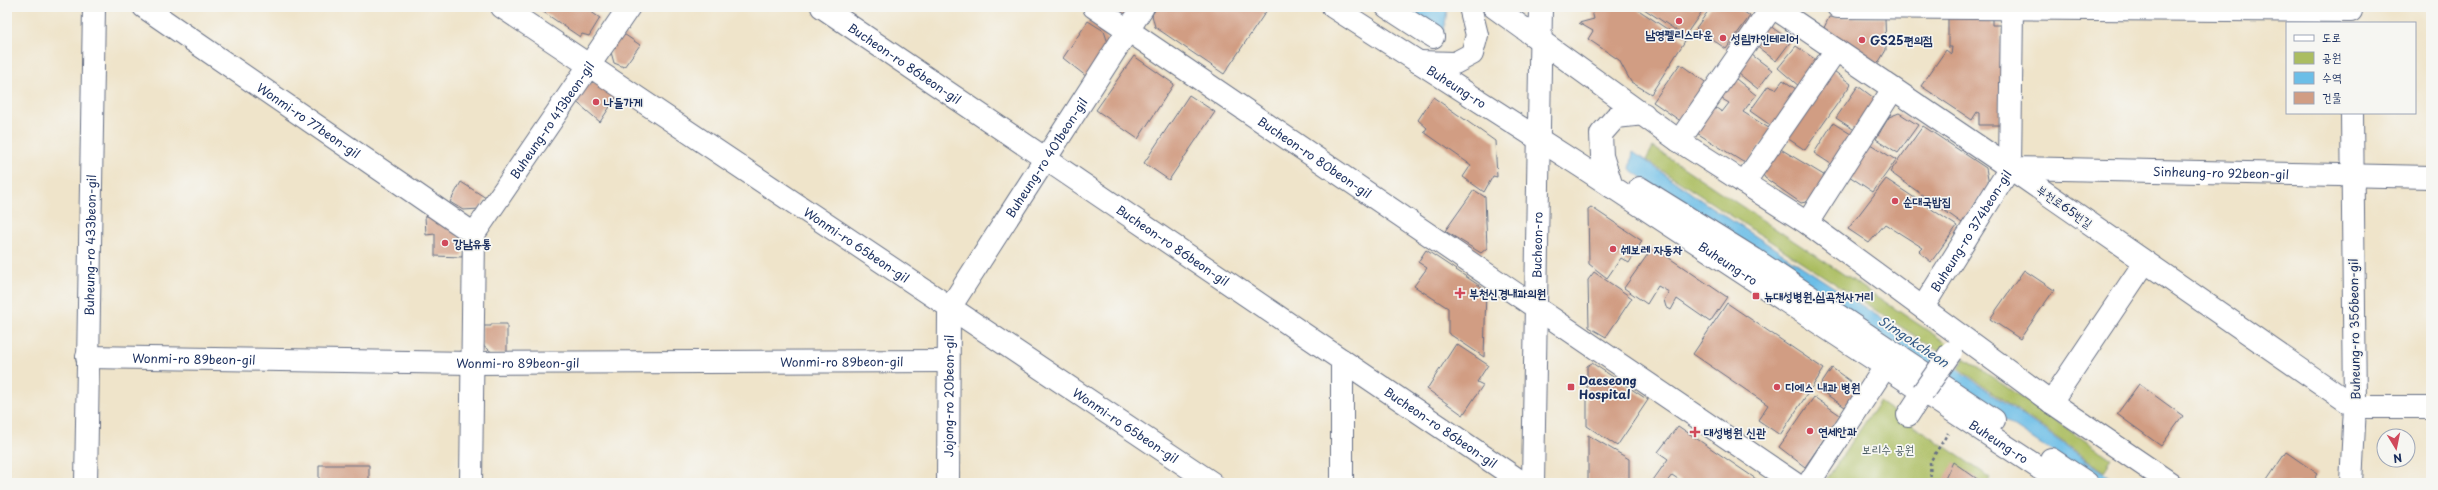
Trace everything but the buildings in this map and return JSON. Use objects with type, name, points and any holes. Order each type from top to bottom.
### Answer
[{"type":"street","name":"Buheung-ro 433beon-gil","points":[[86,483],[94,7]]},
{"type":"street","name":"Wonmi-ro 77beon-gil","points":[[144,7],[474,234]]},
{"type":"street","name":"Wonmi-ro 65beon-gil","points":[[502,7],[949,309],[1212,483]]},
{"type":"street","name":"Buheung-ro 413beon-gil","points":[[474,234],[630,7]]},
{"type":"street","name":"Bucheon-ro 86beon-gil","points":[[822,7],[1523,483]]},
{"type":"street","name":"Bucheon-ro 80beon-gil","points":[[1094,7],[1794,483]]},
{"type":"street","name":"Buheung-ro 401beon-gil","points":[[949,309],[1143,7]]},
{"type":"street","name":"Buheung-ro","points":[[1333,7],[1539,140],[1621,185],[1885,367],[1925,389],[1960,416],[2062,483]]},
{"type":"street","points":[[1387,7],[1432,37]]},
{"type":"street","points":[[1418,62],[1455,63],[1472,54],[1477,35],[1470,7]]},
{"type":"street","points":[[1494,7],[1541,39],[1679,141],[1806,223],[1923,307],[1957,344],[2051,402],[2170,483]]},
{"type":"street","name":"Bucheon-ro","points":[[1533,483],[1541,7]]},
{"type":"street","points":[[1679,141],[1772,7]]},
{"type":"street","name":"부천로65번길","points":[[1772,7],[2010,168],[2355,407]]},
{"type":"street","points":[[1838,7],[2012,7],[2351,14]]},
{"type":"street","name":"Buheung-ro 374beon-gil","points":[[1923,307],[2010,168],[2012,7]]},
{"type":"street","points":[[1744,183],[1836,50]]},
{"type":"street","points":[[1806,223],[1893,89]]},
{"type":"street","points":[[1644,114],[1616,117],[1601,134],[1602,156],[1621,185],[1754,259],[2086,483]]},
{"type":"street","name":"Buheung-ro 356beon-gil","points":[[2351,483],[2355,407],[2352,114]]},
{"type":"street","name":"Sinheung-ro 92beon-gil","points":[[2010,168],[2431,177]]},
{"type":"street","points":[[471,483],[471,363],[474,234]]},
{"type":"street","points":[[2051,402],[2145,262]]},
{"type":"street","name":"Jojong-ro 20beon-gil","points":[[948,483],[949,309]]},
{"type":"street","points":[[1908,415],[1957,344]]},
{"type":"street","name":"Wonmi-ro 89beon-gil","points":[[87,357],[471,363],[948,361]]},
{"type":"street","points":[[1342,360],[1342,483]]},
{"type":"street","points":[[1809,483],[1885,367]]},
{"type":"street","points":[[1925,389],[2053,468],[2086,483]]},
{"type":"street","points":[[2355,407],[2431,407]]},
{"type":"path","points":[[1932,483],[1930,462],[1960,416]]},
{"type":"green space","points":[[1653,147],[1948,344],[1941,353],[1646,160]]},
{"type":"green space","points":[[1964,358],[2112,459],[2104,471],[1958,368]]},
{"type":"green space","name":"보리수 공원","points":[[1879,402],[1991,478],[1988,483],[1824,483]]},
{"type":"water","points":[[1389,7],[1442,7],[1447,10],[1443,39]]},
{"type":"water","name":"Simgokcheon","points":[[1633,152],[1705,203],[1928,349],[2119,483],[2099,483],[1679,203],[1630,169]]},
{"type":"place","name":"남영펠리스타운","points":[[1679,21]]},
{"type":"place","name":"성림카인테리어","points":[[1723,38]]},
{"type":"place","name":"GS25편의점","points":[[1862,40]]},
{"type":"place","name":"나들가게","points":[[596,102]]},
{"type":"place","name":"순대국밥집","points":[[1895,201]]},
{"type":"place","name":"강남유통","points":[[445,243]]},
{"type":"place","name":"쉐보레 자동차","points":[[1613,249]]},
{"type":"place","name":"부천신경내과의원","points":[[1460,293]]},
{"type":"place","name":"뉴대성병원.심곡천사거리","points":[[1756,296]]},
{"type":"place","name":"Daeseong Hospital","points":[[1571,387]]},
{"type":"place","name":"디에스 내과 병원","points":[[1777,387]]},
{"type":"place","name":"연세안과","points":[[1810,431]]},
{"type":"place","name":"대성병원 신관","points":[[1695,432]]}]
